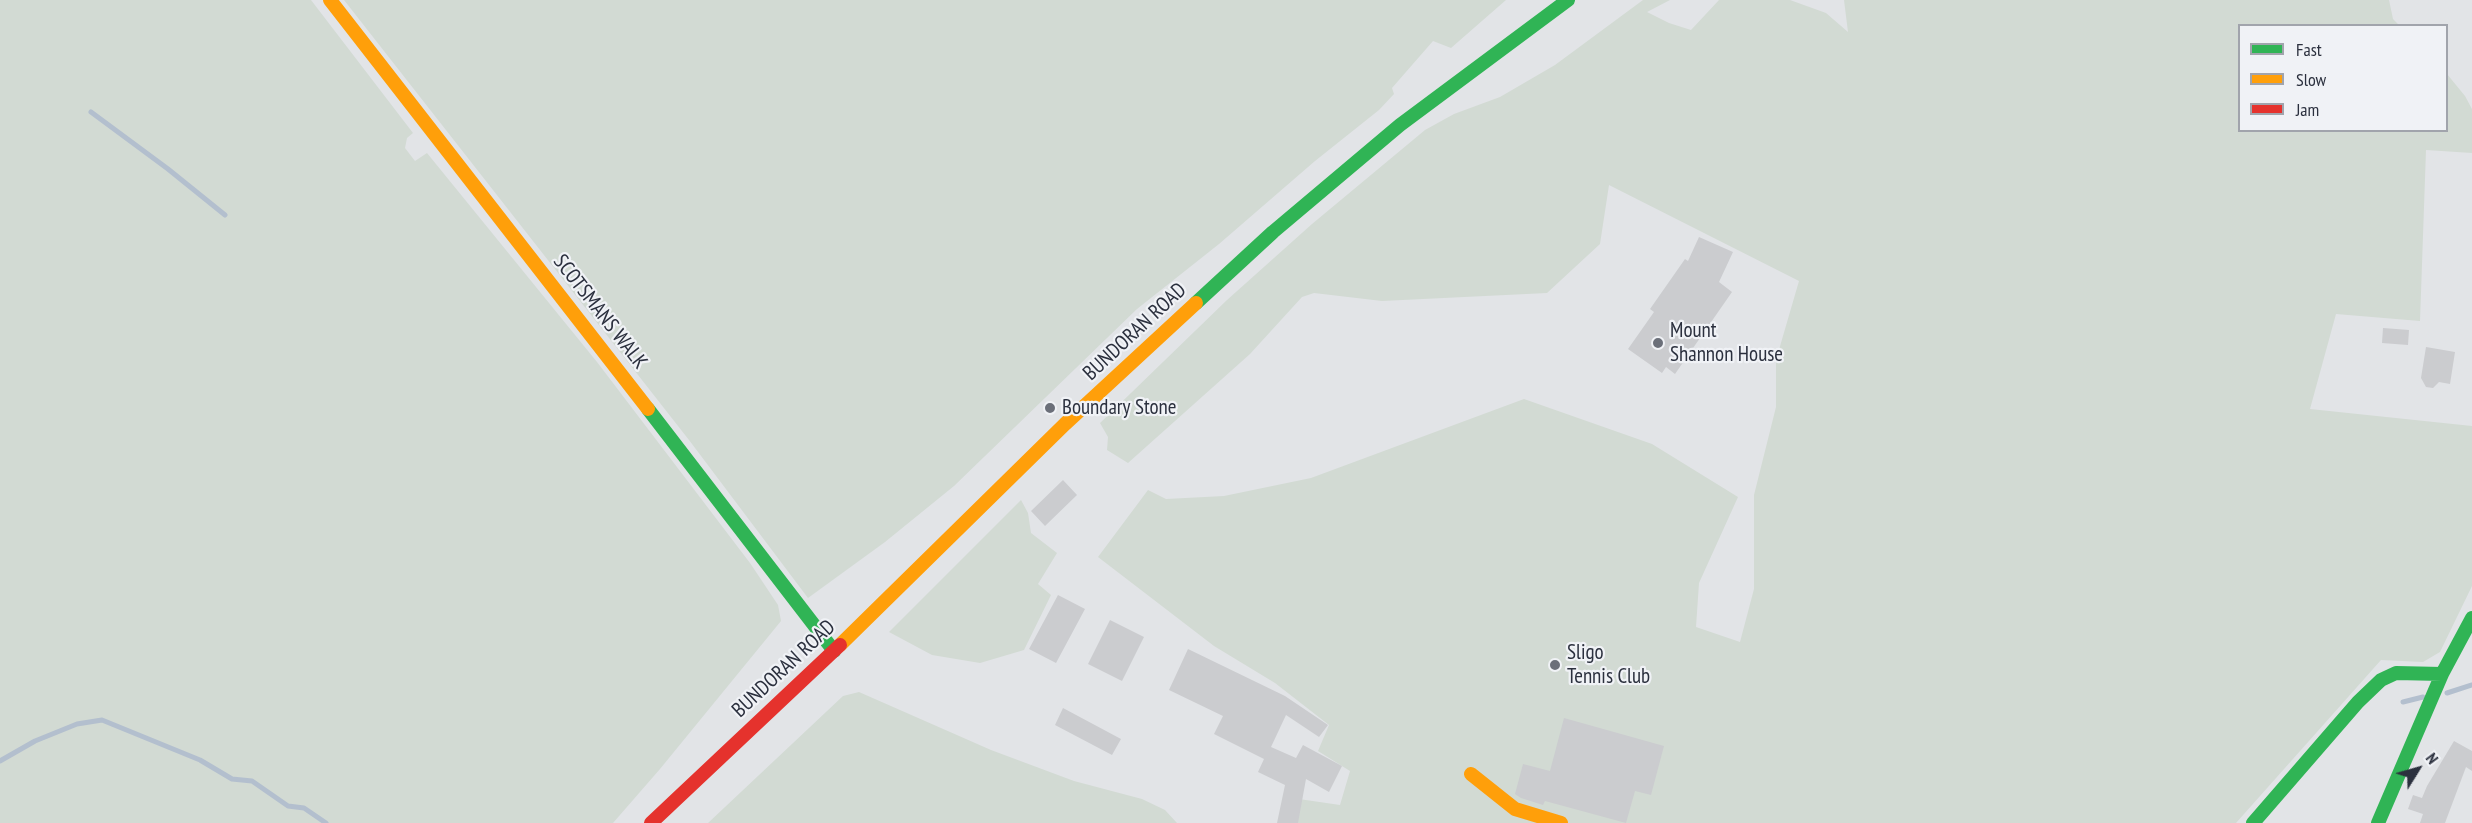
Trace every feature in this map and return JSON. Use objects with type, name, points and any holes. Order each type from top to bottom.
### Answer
[{"type":"main road","name":"SCOTSMANS WALK","points":[[330,0],[834,651]]},
{"type":"main road","name":"BUNDORAN ROAD","points":[[651,823],[834,651],[1065,424],[1273,232],[1400,125],[1568,0]]},
{"type":"main road","points":[[2378,823],[2442,674],[2472,618]]},
{"type":"main road","points":[[2253,823],[2358,702],[2381,680],[2396,674],[2442,674]]},
{"type":"main road","points":[[1472,774],[1515,809],[1561,823]]},
{"type":"shaded area","points":[[0,0],[311,0],[413,133],[407,138],[405,148],[415,161],[427,153],[597,362],[750,563],[778,605],[781,621],[613,823],[0,823]]},
{"type":"shaded area","points":[[344,0],[1506,0],[1451,48],[1433,41],[1392,88],[1394,94],[1379,110],[1315,161],[1219,244],[1137,309],[954,486],[885,542],[808,598],[689,440]]},
{"type":"shaded area","points":[[1643,0],[1670,0],[1647,12],[1669,23],[1691,30],[1719,0],[1790,0],[1826,13],[1848,32],[1844,0],[2389,0],[2393,19],[2398,24],[2238,24],[2238,132],[2448,132],[2448,75],[2465,96],[2472,109],[2472,153],[2426,150],[2420,321],[2336,314],[2310,409],[2472,426],[2472,586],[2440,652],[2423,662],[2381,660],[2236,823],[1290,823],[1299,799],[1340,805],[1350,771],[1318,751],[1329,725],[1275,683],[1214,646],[1098,557],[1148,490],[1166,499],[1224,496],[1311,478],[1524,399],[1652,444],[1738,497],[1699,583],[1696,627],[1740,642],[1754,589],[1754,495],[1776,407],[1776,360],[1799,281],[1609,185],[1600,244],[1547,293],[1382,301],[1314,293],[1302,297],[1250,354],[1128,463],[1107,450],[1108,437],[1100,423],[1227,300],[1312,224],[1425,130],[1454,114],[1500,97],[1555,65]]},
{"type":"shaded area","points":[[1021,500],[1028,513],[1031,533],[1057,553],[1038,584],[1051,595],[1024,650],[980,663],[932,655],[889,632]]},
{"type":"shaded area","points":[[859,692],[991,750],[1074,781],[1142,799],[1165,810],[1177,823],[708,823],[843,696]]},
{"type":"building","points":[[1699,237],[1733,252],[1719,282],[1732,292],[1675,374],[1666,367],[1662,373],[1628,349],[1654,312],[1650,309],[1685,259],[1688,261]]},
{"type":"building","points":[[2383,328],[2409,330],[2408,345],[2382,343]]},
{"type":"building","points":[[2426,347],[2455,352],[2450,384],[2439,382],[2433,388],[2426,387],[2421,378]]},
{"type":"building","points":[[1063,480],[1077,495],[1045,526],[1031,511]]},
{"type":"building","points":[[1058,595],[1085,609],[1056,663],[1029,649]]},
{"type":"building","points":[[1110,620],[1144,637],[1122,681],[1088,664]]},
{"type":"building","points":[[1188,649],[1285,696],[1328,725],[1319,737],[1286,715],[1271,747],[1296,758],[1303,745],[1342,766],[1329,792],[1306,779],[1298,823],[1277,823],[1285,785],[1258,772],[1264,759],[1214,734],[1223,716],[1169,690]]},
{"type":"building","points":[[1063,708],[1121,739],[1112,755],[1055,725]]},
{"type":"building","points":[[1564,718],[1664,746],[1651,795],[1635,791],[1626,823],[1545,801],[1543,805],[1515,794],[1523,764],[1550,771]]},
{"type":"building","points":[[2454,741],[2472,751],[2472,771],[2466,767],[2445,823],[2420,823],[2423,814],[2408,809],[2413,795],[2422,798]]},
{"type":"waterway","points":[[91,112],[225,215]]},
{"type":"waterway","points":[[2447,693],[2472,685]]},
{"type":"waterway","points":[[2403,702],[2423,697]]},
{"type":"waterway","points":[[0,761],[35,741],[77,724],[102,720],[200,760],[232,779],[252,781],[288,806],[304,808],[326,823]]},
{"type":"traffic: fast","points":[[1196,303],[1273,232],[1400,125],[1568,0]]},
{"type":"traffic: fast","points":[[648,409],[834,651]]},
{"type":"traffic: fast","points":[[2378,823],[2442,674],[2472,618]]},
{"type":"traffic: fast","points":[[2253,823],[2358,702],[2381,680],[2396,673],[2442,674]]},
{"type":"traffic: slow","points":[[330,0],[648,409]]},
{"type":"traffic: slow","points":[[840,645],[1065,424],[1196,303]]},
{"type":"traffic: slow","points":[[1471,774],[1515,809],[1561,823]]},
{"type":"traffic: jam","points":[[651,823],[840,645]]},
{"type":"place","name":"Mount Shannon House","points":[[1658,343]]},
{"type":"place","name":"Boundary Stone","points":[[1050,408]]},
{"type":"place","name":"Sligo Tennis Club","points":[[1555,665]]}]
